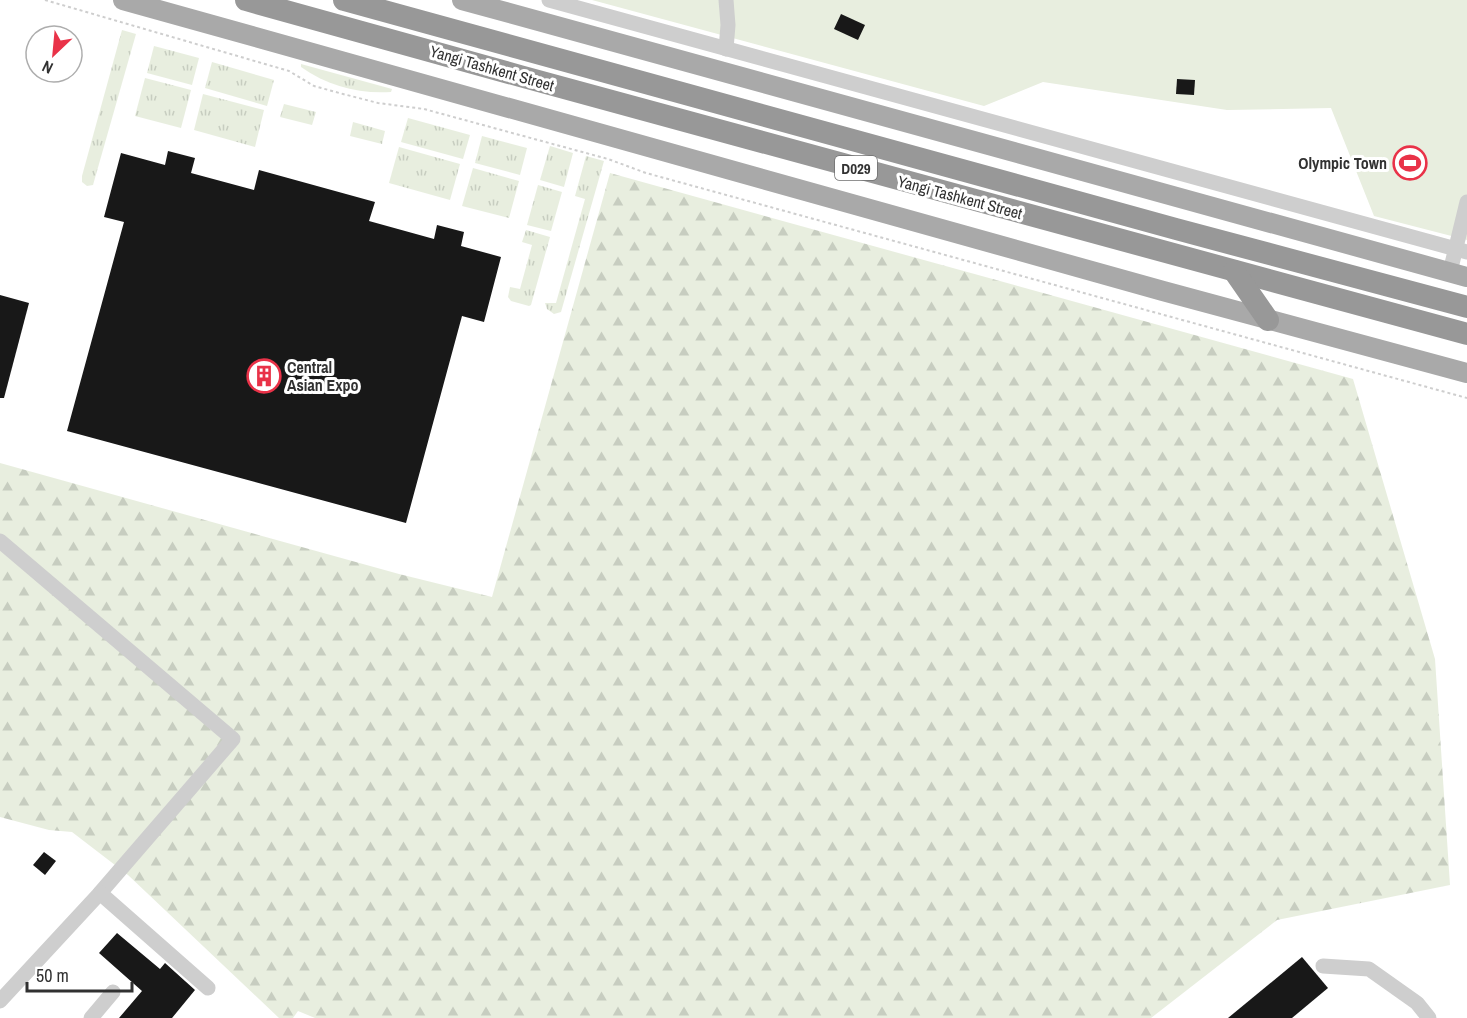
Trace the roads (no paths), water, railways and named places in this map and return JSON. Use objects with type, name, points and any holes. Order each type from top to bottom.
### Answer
[{"type":"highway","name":"Yangi Tashkent Street","points":[[246,0],[1467,334]]},
{"type":"highway","name":"Yangi Tashkent Street","points":[[344,0],[1130,217],[1467,307]]},
{"type":"highway","points":[[1234,271],[1268,320]]},
{"type":"main road","points":[[123,0],[1268,320],[1467,373]]},
{"type":"main road","points":[[462,0],[1458,275]]},
{"type":"lane","points":[[549,0],[1461,250]]},
{"type":"lane","points":[[726,0],[728,25],[726,49]]},
{"type":"lane","points":[[1458,275],[1467,202]]},
{"type":"lane","points":[[0,541],[233,739],[100,894],[0,1001]]},
{"type":"lane","points":[[100,894],[208,988]]},
{"type":"lane","points":[[1323,966],[1369,969],[1417,1003],[1429,1018]]},
{"type":"lane","points":[[91,1018],[113,992]]},
{"type":"place","name":"Olympic Town","points":[[1410,163]]},
{"type":"place","name":"Central Asian Expo","points":[[264,376]]}]
